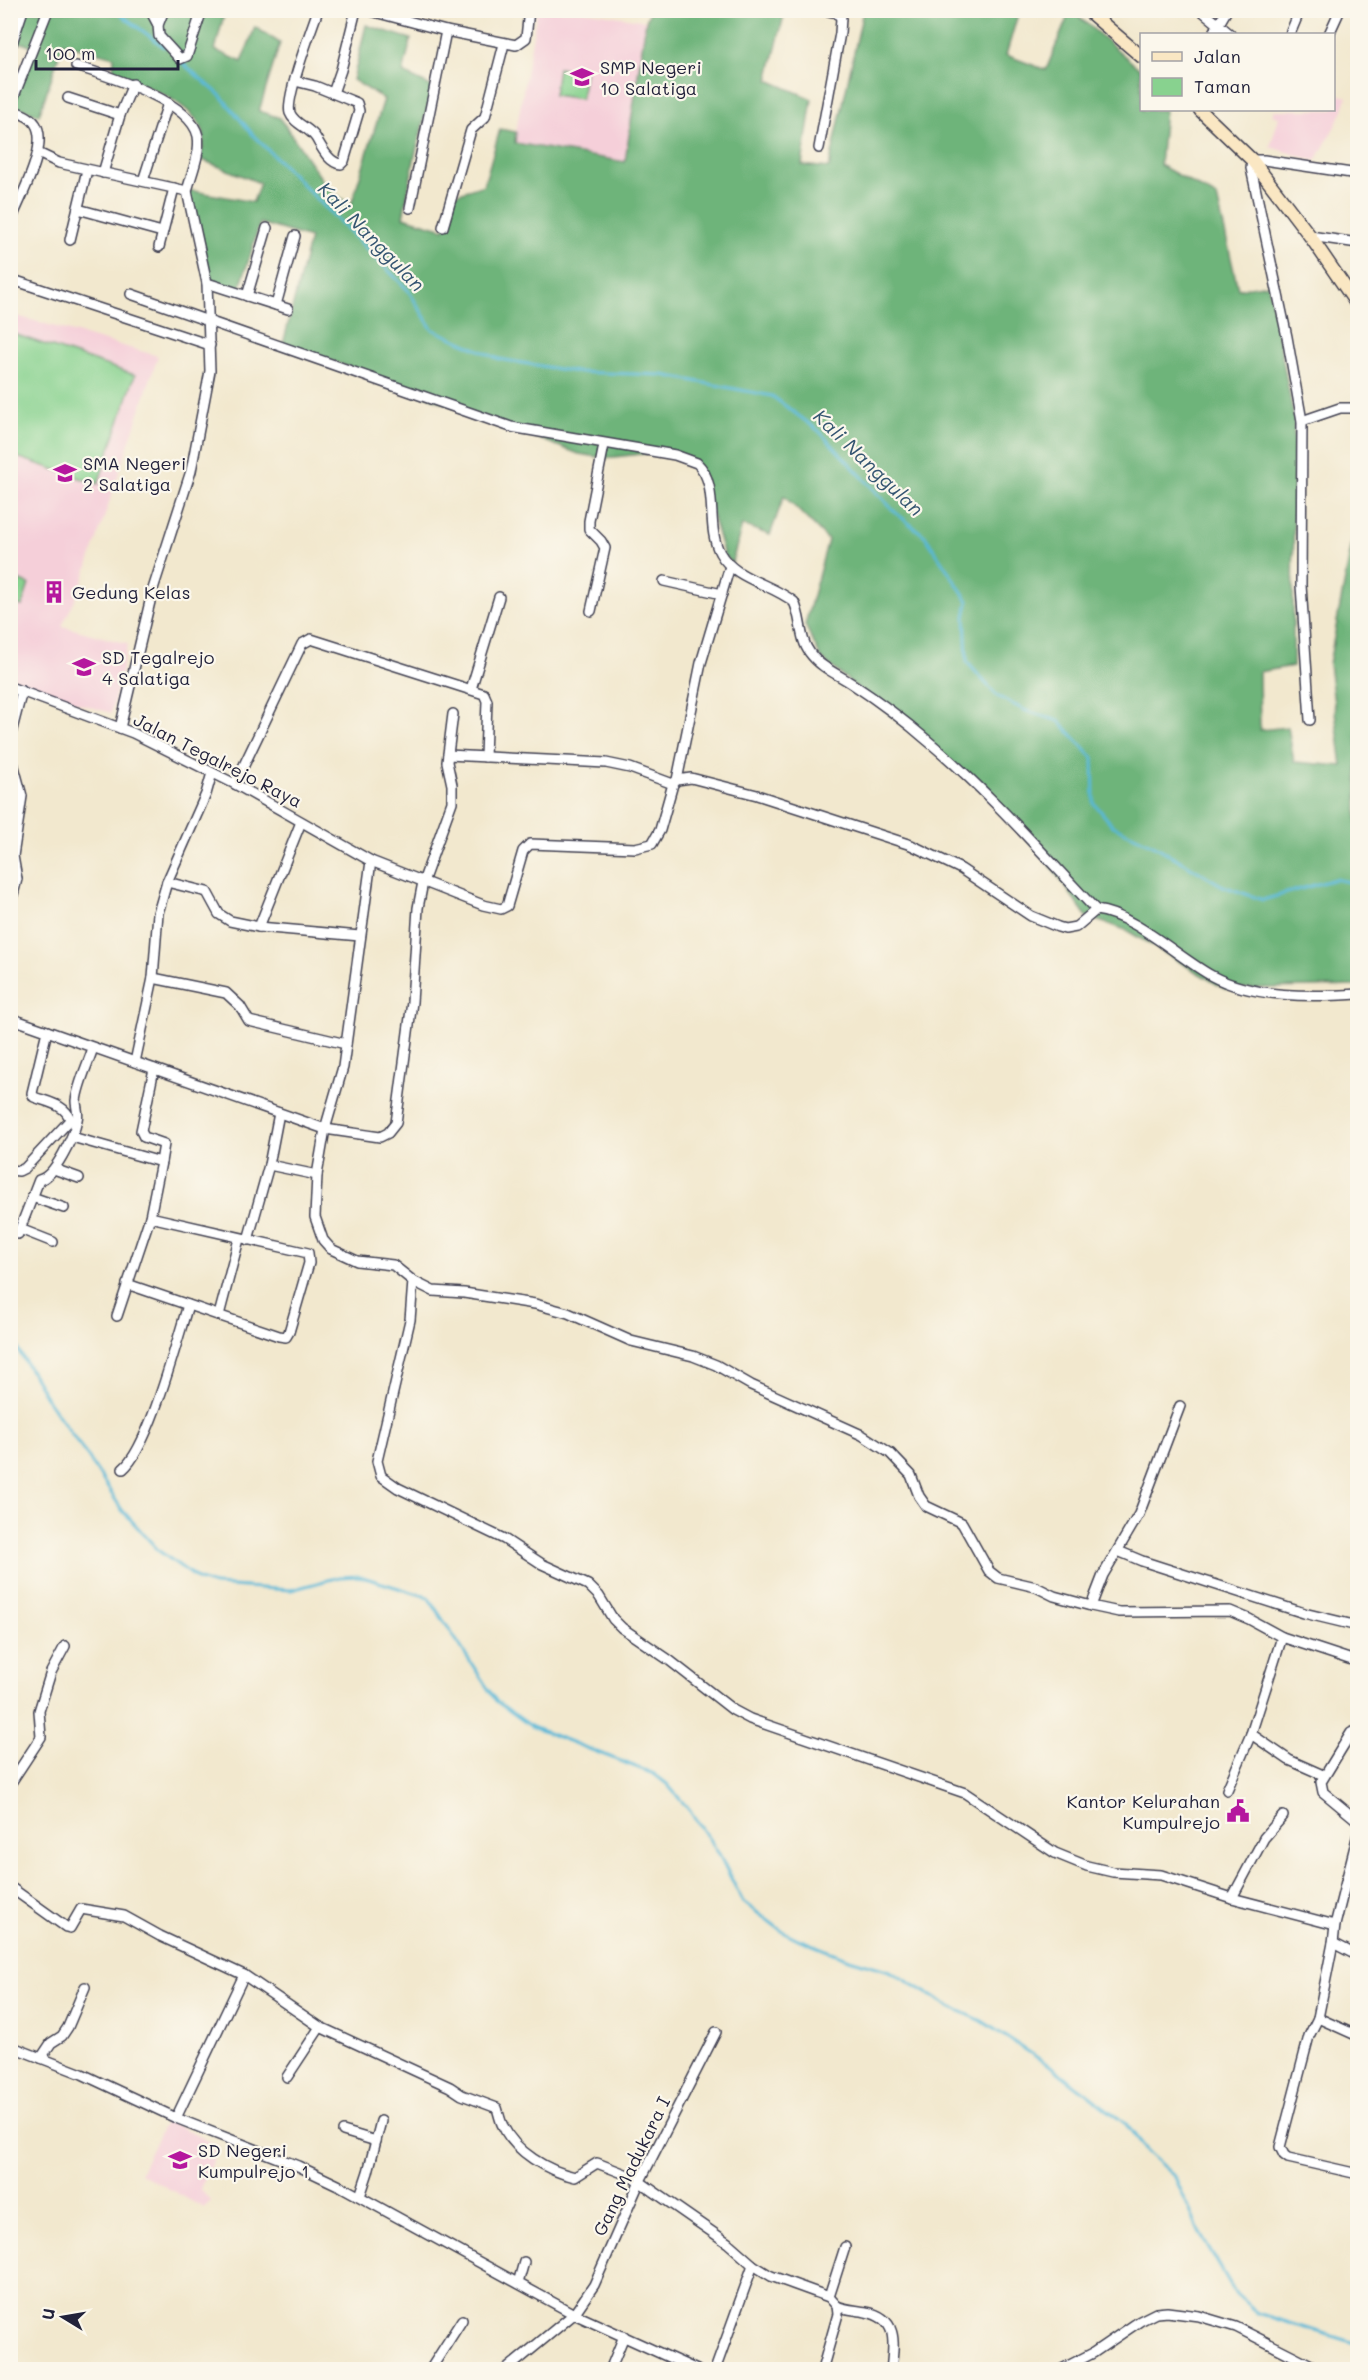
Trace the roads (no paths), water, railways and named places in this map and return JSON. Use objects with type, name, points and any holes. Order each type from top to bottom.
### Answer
[{"type":"street","points":[[10,49],[23,10]]},
{"type":"street","points":[[10,223],[14,200],[38,153],[37,126],[31,118],[10,107],[48,10]]},
{"type":"street","points":[[150,10],[158,25],[159,36],[177,57],[183,59],[190,48],[202,10]]},
{"type":"street","points":[[158,25],[164,10]]},
{"type":"street","points":[[295,81],[357,103],[359,107],[344,161],[341,164],[332,161],[314,134],[291,116],[289,110],[295,81],[318,10]]},
{"type":"street","points":[[333,93],[356,10]]},
{"type":"street","points":[[367,10],[446,31],[516,45],[526,38],[529,10]]},
{"type":"street","points":[[819,148],[841,18],[837,13],[823,10]]},
{"type":"street","points":[[1087,10],[1140,55]]},
{"type":"street","points":[[1201,10],[1229,33]]},
{"type":"street","points":[[1214,33],[1220,26],[1227,10]]},
{"type":"street","points":[[1290,33],[1300,10]]},
{"type":"street","points":[[1329,33],[1340,10]]},
{"type":"street","points":[[410,208],[446,31]]},
{"type":"street","points":[[443,227],[471,130],[486,117],[504,44]]},
{"type":"street","points":[[76,66],[133,84],[168,103],[190,122],[197,134],[198,145],[187,191],[207,283],[210,371],[191,471],[153,589],[120,728]]},
{"type":"street","points":[[103,173],[120,115],[133,84]]},
{"type":"street","points":[[68,98],[120,115]]},
{"type":"street","points":[[143,181],[168,103]]},
{"type":"street","points":[[1201,111],[1252,160],[1358,306]]},
{"type":"street","points":[[38,153],[59,163],[187,191]]},
{"type":"street","points":[[1252,160],[1268,160],[1358,174]]},
{"type":"street","points":[[1252,160],[1251,168],[1287,337],[1302,421],[1301,585],[1310,720]]},
{"type":"street","points":[[70,240],[87,170]]},
{"type":"street","points":[[159,247],[174,188]]},
{"type":"street","points":[[78,209],[162,232]]},
{"type":"street","points":[[247,296],[267,228]]},
{"type":"street","points":[[276,305],[295,236]]},
{"type":"street","points":[[1310,237],[1358,243]]},
{"type":"street","points":[[10,279],[210,345]]},
{"type":"street","points":[[207,283],[288,309]]},
{"type":"street","points":[[131,294],[511,427],[604,445],[675,455],[691,460],[701,466],[709,489],[714,535],[719,552],[730,566],[794,602],[802,626],[803,640],[809,652],[818,662],[852,683],[927,740],[982,788],[1096,910],[1133,924],[1211,975],[1231,985],[1271,993],[1358,994]]},
{"type":"street","points":[[1302,421],[1340,408],[1358,408]]},
{"type":"street","points":[[591,611],[604,548],[590,529],[589,521],[604,445]]},
{"type":"street","points":[[675,782],[700,663],[730,566]]},
{"type":"street","points":[[664,581],[722,594]]},
{"type":"street","points":[[471,689],[499,597]]},
{"type":"street","points":[[235,784],[304,641],[314,639],[471,689],[487,697],[485,757]]},
{"type":"street","name":"Jalan Tegalrejo Raya","points":[[10,687],[120,728],[178,754],[371,861],[483,905],[504,909],[509,902],[523,851],[530,844],[635,848],[652,844],[660,830],[675,782]]},
{"type":"street","points":[[10,737],[22,691]]},
{"type":"street","points":[[10,1018],[325,1129],[380,1137],[388,1133],[396,1124],[412,1002],[417,908],[423,882],[452,802],[452,785],[447,762],[453,714]]},
{"type":"street","points":[[10,752],[22,796],[12,857],[17,879],[10,906]]},
{"type":"street","points":[[448,755],[606,764],[630,768],[675,782],[690,778],[757,795],[911,845],[961,869],[1031,916],[1058,927],[1065,929],[1076,927],[1096,910]]},
{"type":"street","points":[[135,1062],[153,978],[158,913],[167,882],[206,794],[212,774]]},
{"type":"street","points":[[259,927],[301,822]]},
{"type":"street","points":[[371,861],[343,1067],[325,1129],[317,1175],[315,1217],[323,1240],[331,1249],[357,1261],[393,1265],[413,1281],[433,1291],[464,1293],[535,1304],[568,1313],[631,1341],[693,1356],[862,1435],[890,1453],[911,1475],[919,1496],[926,1506],[962,1523],[989,1571],[998,1578],[1036,1587],[1054,1596],[1119,1612],[1230,1611],[1282,1637],[1358,1662]]},
{"type":"street","points":[[167,882],[207,892],[219,914],[230,921],[259,927],[360,936]]},
{"type":"street","points":[[153,978],[226,993],[240,1006],[249,1021],[346,1044]]},
{"type":"street","points":[[10,1170],[19,1171],[25,1167],[70,1120],[63,1108],[34,1097],[32,1093],[47,1031]]},
{"type":"street","points":[[53,1242],[19,1232],[39,1180],[46,1178],[54,1169],[72,1137],[78,1118],[76,1102],[93,1048]]},
{"type":"street","points":[[117,1316],[150,1216],[164,1144],[144,1137],[141,1131],[154,1070]]},
{"type":"street","points":[[219,1315],[269,1165],[279,1113]]},
{"type":"street","points":[[72,1137],[161,1162]]},
{"type":"street","points":[[269,1165],[317,1175]]},
{"type":"street","points":[[54,1169],[79,1178]]},
{"type":"street","points":[[32,1197],[64,1208]]},
{"type":"street","points":[[150,1216],[308,1253]]},
{"type":"street","points":[[127,1284],[286,1337],[309,1263],[308,1253],[314,1244],[323,1240]]},
{"type":"street","points":[[413,1281],[410,1320],[377,1461],[381,1476],[388,1482],[504,1539],[542,1564],[588,1585],[599,1596],[613,1619],[622,1628],[669,1660],[733,1710],[750,1719],[965,1793],[1055,1853],[1070,1860],[1105,1870],[1161,1875],[1232,1898],[1335,1925]]},
{"type":"street","points":[[123,1468],[134,1458],[150,1424],[188,1305]]},
{"type":"street","points":[[1091,1606],[1103,1575],[1139,1514],[1180,1406]]},
{"type":"street","points":[[1118,1551],[1142,1561],[1304,1613],[1358,1626]]},
{"type":"street","points":[[1227,1790],[1251,1734],[1282,1637]]},
{"type":"street","points":[[10,1784],[42,1737],[39,1711],[51,1672],[65,1646]]},
{"type":"street","points":[[1358,1730],[1351,1733],[1323,1775],[1321,1782],[1323,1792],[1358,1821]]},
{"type":"street","points":[[1251,1734],[1289,1760],[1323,1775]]},
{"type":"street","points":[[1232,1898],[1264,1838],[1283,1816]]},
{"type":"street","points":[[1358,1834],[1335,1925],[1318,2018],[1308,2036],[1281,2140],[1281,2151],[1284,2155],[1296,2160],[1358,2174]]},
{"type":"street","points":[[10,1887],[66,1927],[69,1928],[81,1909],[124,1916],[160,1936],[244,1975],[320,2027],[450,2087],[462,2095],[497,2108],[503,2127],[515,2142],[544,2166],[575,2177],[594,2164],[601,2164],[629,2175],[728,2243],[753,2265],[771,2276],[829,2297],[837,2306],[838,2314],[822,2370]]},
{"type":"street","points":[[1333,1943],[1358,1956]]},
{"type":"street","points":[[176,2118],[244,1975]]},
{"type":"street","points":[[41,2058],[51,2043],[62,2036],[68,2027],[85,1987]]},
{"type":"street","points":[[1318,2018],[1358,2036]]},
{"type":"street","points":[[287,2077],[320,2027]]},
{"type":"street","name":"Gang Madukara I","points":[[506,2370],[574,2314],[594,2285],[639,2183],[716,2032]]},
{"type":"street","points":[[10,2046],[82,2074],[176,2118],[298,2166],[360,2196],[574,2314],[697,2370]]},
{"type":"street","points":[[360,2196],[381,2121]]},
{"type":"street","points":[[343,2131],[376,2141]]},
{"type":"street","points":[[829,2297],[845,2247]]},
{"type":"street","points":[[518,2283],[524,2262]]},
{"type":"street","points":[[715,2370],[753,2265]]},
{"type":"street","points":[[837,2306],[875,2313],[893,2331],[895,2339],[891,2370]]},
{"type":"street","points":[[1060,2370],[1093,2353],[1140,2321],[1156,2313],[1167,2312],[1199,2316],[1236,2327],[1321,2370]]},
{"type":"street","points":[[430,2370],[462,2320]]},
{"type":"street","points":[[610,2370],[624,2336]]},
{"type":"waterway","name":"Kali Nanggulan","points":[[115,10],[164,47]]},
{"type":"waterway","name":"Kali Nanggulan","points":[[180,61],[221,96],[254,136],[408,290],[432,329],[499,359],[576,372],[663,375],[772,396],[819,431],[896,513],[925,536],[968,601],[965,617],[967,662],[997,696],[1024,710],[1059,721],[1093,758],[1094,803],[1113,826],[1155,846],[1223,886],[1263,900],[1335,879],[1358,884]]},
{"type":"waterway","points":[[10,1336],[49,1402],[122,1510],[159,1551],[199,1580],[215,1585],[291,1590],[339,1577],[359,1576],[428,1597],[496,1701],[532,1727],[654,1774],[667,1784],[690,1811],[719,1854],[743,1902],[782,1931],[798,1939],[846,1958],[890,1971],[949,2006],[982,2021],[1053,2068],[1126,2124],[1148,2153],[1175,2177],[1199,2231],[1236,2294],[1257,2313],[1358,2344]]},
{"type":"place","name":"SMP Negeri 10 Salatiga","points":[[582,77]]},
{"type":"place","name":"SMA Negeri 2 Salatiga","points":[[65,473]]},
{"type":"place","name":"Gedung Kelas","points":[[54,592]]},
{"type":"place","name":"SD Tegalrejo 4 Salatiga","points":[[84,667]]},
{"type":"place","name":"Kantor Kelurahan Kumpulrejo","points":[[1238,1811]]},
{"type":"place","name":"SD Negeri Kumpulrejo 1","points":[[180,2160]]}]
